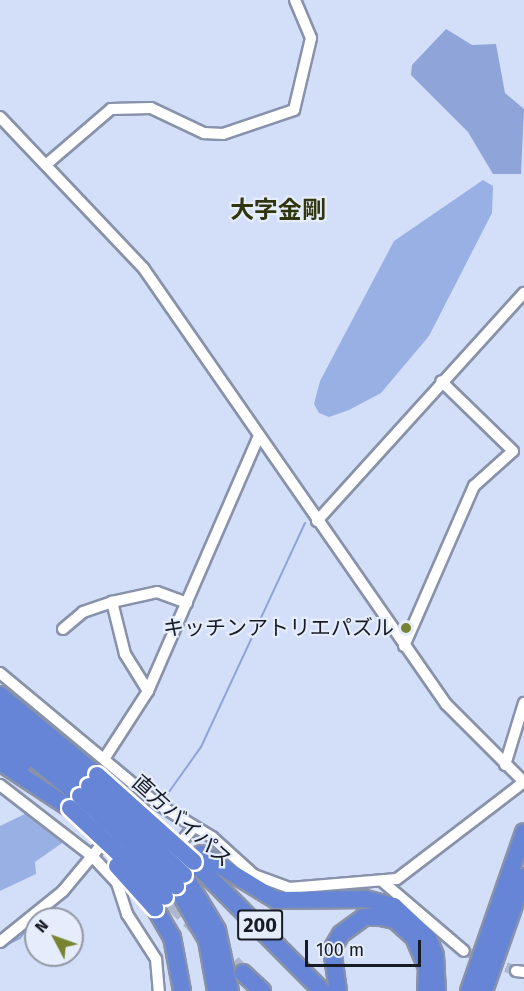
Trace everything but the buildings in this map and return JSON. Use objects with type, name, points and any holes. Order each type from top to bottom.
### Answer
[{"type":"highway","name":"直方バイパス","points":[[1,701],[77,797],[178,884],[322,991]]},
{"type":"highway","points":[[0,731],[178,884],[217,930],[230,991]]},
{"type":"highway","points":[[0,749],[77,797],[178,884],[207,940],[216,991]]},
{"type":"highway","name":"直方バイパス","points":[[0,762],[77,797]]},
{"type":"highway","points":[[0,770],[77,797]]},
{"type":"highway","points":[[469,991],[504,896],[524,832]]},
{"type":"highway","points":[[484,991],[524,877]]},
{"type":"highway","points":[[178,884],[172,937],[182,991]]},
{"type":"highway","points":[[178,884],[276,900],[366,899],[394,906],[428,938],[435,955],[437,991]]},
{"type":"highway","points":[[461,991],[504,896]]},
{"type":"highway","points":[[338,991],[331,972],[332,949],[341,934],[364,917],[380,917],[395,920],[414,937],[426,967],[426,991]]},
{"type":"highway","name":"200","points":[[243,973],[262,991]]},
{"type":"street","points":[[48,163],[111,109],[151,108],[204,133],[223,134],[294,110],[311,38],[295,0]]},
{"type":"street","points":[[0,117],[48,163],[144,269],[446,704],[524,782],[415,869],[383,882],[289,888],[268,883],[145,794],[106,756],[0,673]]},
{"type":"street","points":[[317,520],[441,381],[524,293]]},
{"type":"street","points":[[404,646],[474,486],[513,451],[441,381]]},
{"type":"street","points":[[106,756],[148,691],[260,436]]},
{"type":"street","points":[[63,629],[83,612],[112,602],[157,592],[187,603]]},
{"type":"street","points":[[112,602],[125,654],[148,691]]},
{"type":"street","points":[[505,765],[524,703]]},
{"type":"street","points":[[0,785],[92,856],[117,883],[125,906],[156,959],[159,991]]},
{"type":"street","points":[[0,942],[63,891],[145,794]]},
{"type":"street","points":[[125,906],[193,828]]},
{"type":"street","points":[[383,882],[464,951]]},
{"type":"shaded area","points":[[446,29],[472,45],[496,44],[505,93],[524,109],[521,174],[493,174],[468,132],[411,75],[412,65]]},
{"type":"shaded area","points":[[483,180],[493,186],[492,213],[429,336],[381,393],[349,410],[329,417],[319,413],[314,404],[320,381],[394,241]]},
{"type":"shaded area","points":[[27,813],[65,841],[35,862],[36,874],[0,891],[0,826]]},
{"type":"waterway","points":[[164,799],[201,747],[305,523]]},
{"type":"waterway","points":[[0,948],[20,938],[24,933]]},
{"type":"tunnel","points":[[172,903],[197,928]]},
{"type":"tunnel","points":[[216,946],[243,973]]},
{"type":"tunnel","points":[[464,951],[516,971]]},
{"type":"place","name":"キッチンアトリエパズル","points":[[406,628]]},
{"type":"district","name":"大字金剛","points":[[278,211]]}]
